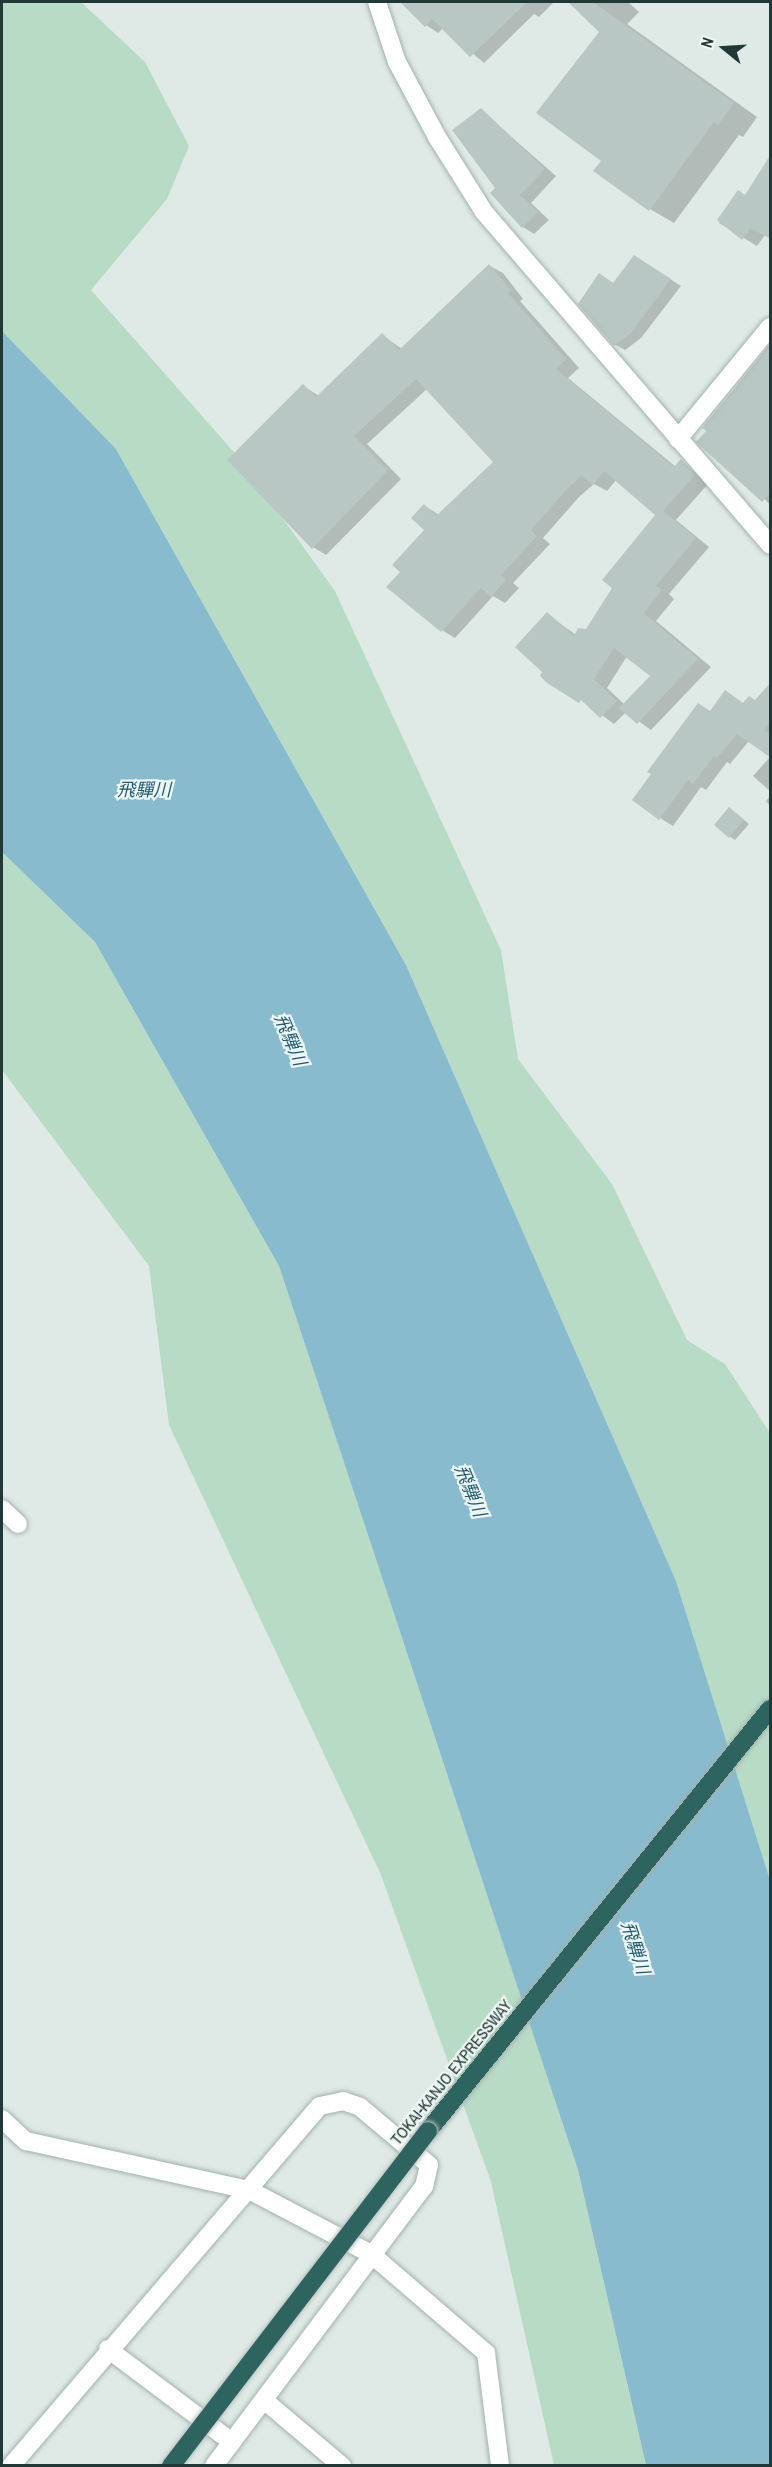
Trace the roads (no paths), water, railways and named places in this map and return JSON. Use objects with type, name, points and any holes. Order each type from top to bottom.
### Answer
[{"type":"highway","name":"TOKAI-KANJO EXPRESSWAY","points":[[171,2466],[454,2097],[771,1709]]},
{"type":"street","points":[[377,2],[397,62],[437,137],[484,212],[771,545]]},
{"type":"street","points":[[678,439],[771,327]]},
{"type":"street","points":[[2,1509],[18,1524]]},
{"type":"street","points":[[11,2466],[108,2349],[320,2106],[343,2101],[360,2107],[429,2165],[424,2186],[371,2254],[265,2402],[214,2466]]},
{"type":"street","points":[[2,2119],[26,2140],[249,2190],[371,2254],[486,2353],[500,2466]]},
{"type":"street","points":[[108,2349],[232,2442]]},
{"type":"street","points":[[265,2402],[342,2466]]},
{"type":"water","name":"飛驒川","points":[[2,331],[116,449],[406,965],[676,1581],[770,1880],[770,2465],[646,2465],[578,2170],[279,1266],[95,942],[2,852]]},
{"type":"water label","name":"飛騨川","points":[[290,1040]]},
{"type":"water label","name":"飛騨川","points":[[470,1491]]},
{"type":"water label","name":"飛騨川","points":[[635,1948]]}]
